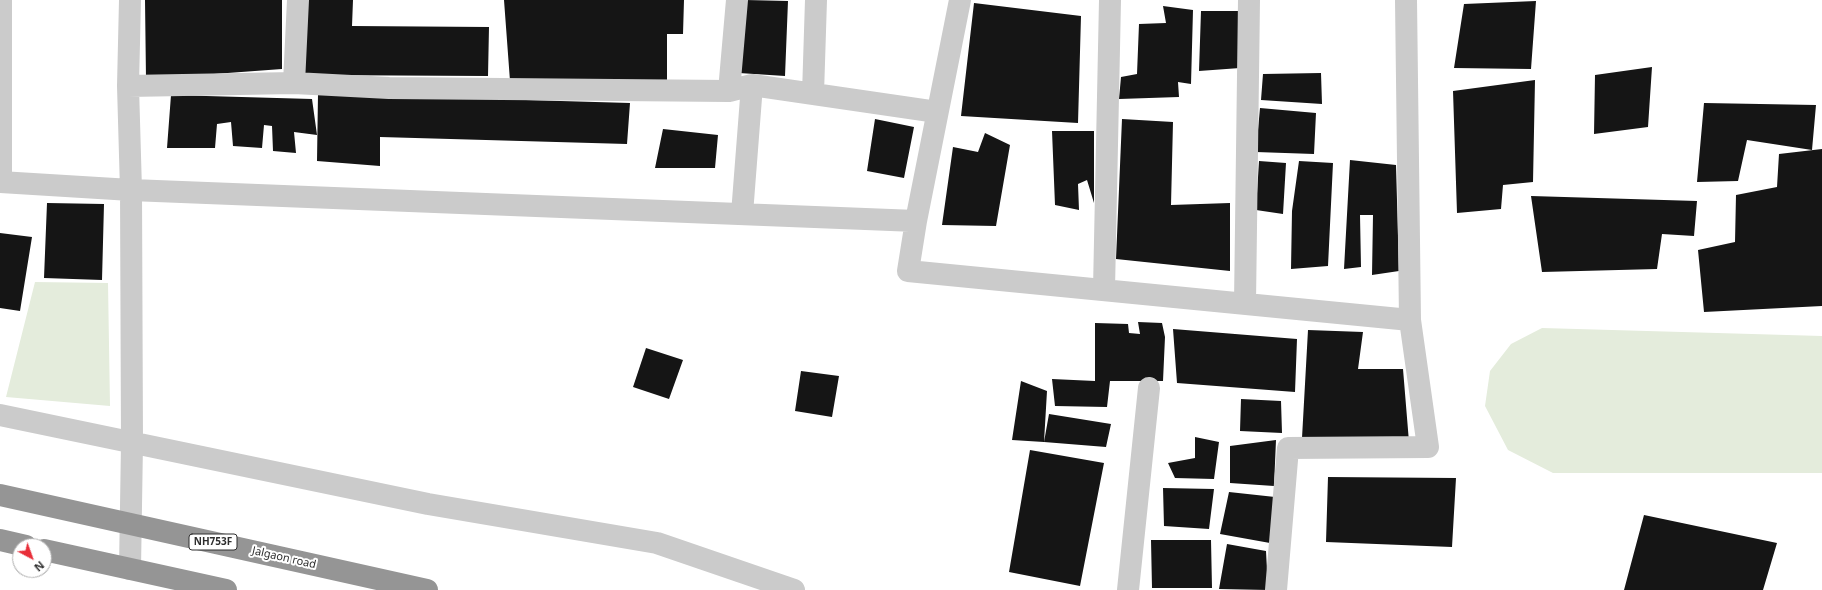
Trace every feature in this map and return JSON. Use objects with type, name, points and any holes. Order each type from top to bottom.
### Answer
[{"type":"highway","name":"Jalgaon road","points":[[0,495],[427,590]]},
{"type":"highway","points":[[0,540],[12,543]]},
{"type":"highway","points":[[52,552],[226,590]]},
{"type":"street","points":[[1,0],[1,182],[131,190],[916,221]]},
{"type":"street","points":[[130,0],[128,86],[131,190],[132,443],[130,569]]},
{"type":"street","points":[[294,83],[298,0]]},
{"type":"street","points":[[729,91],[737,0]]},
{"type":"street","points":[[813,94],[816,0]]},
{"type":"street","points":[[960,0],[916,221],[908,271],[1410,320]]},
{"type":"street","points":[[1104,290],[1110,0]]},
{"type":"street","points":[[1245,303],[1249,0]]},
{"type":"street","points":[[1276,590],[1288,448],[1428,448],[1410,320],[1406,0]]},
{"type":"street","points":[[128,86],[294,83],[389,88],[729,91],[752,85],[937,112]]},
{"type":"street","points":[[742,214],[752,85]]},
{"type":"street","points":[[1128,590],[1149,388]]},
{"type":"street","points":[[0,415],[428,504],[657,543],[794,590]]},
{"type":"green space","points":[[35,282],[108,283],[110,406],[6,397]]},
{"type":"green space","points":[[1542,328],[1822,336],[1822,473],[1553,473],[1508,450],[1485,406],[1490,371],[1511,344]]},
{"type":"building","points":[[145,0],[282,0],[282,69],[146,79]]},
{"type":"building","points":[[307,0],[353,0],[352,26],[489,27],[488,76],[304,75]]},
{"type":"building","points":[[504,0],[684,0],[683,34],[667,34],[667,81],[510,81]]},
{"type":"building","points":[[746,0],[788,1],[785,76],[739,73]]},
{"type":"building","points":[[1536,1],[1531,69],[1454,68],[1464,4]]},
{"type":"building","points":[[974,3],[1081,16],[1078,123],[961,116]]},
{"type":"building","points":[[1163,6],[1193,10],[1191,84],[1178,82],[1179,97],[1119,99],[1121,77],[1137,74],[1139,24],[1166,23]]},
{"type":"building","points":[[1201,11],[1242,11],[1240,68],[1199,71]]},
{"type":"building","points":[[1652,67],[1648,127],[1594,134],[1595,75]]},
{"type":"building","points":[[1321,73],[1322,104],[1261,100],[1263,74]]},
{"type":"building","points":[[1535,80],[1533,182],[1503,185],[1501,209],[1457,213],[1453,91]]},
{"type":"building","points":[[318,94],[630,103],[627,144],[380,137],[380,166],[317,161]]},
{"type":"building","points":[[171,95],[312,99],[317,135],[294,132],[296,153],[273,151],[272,126],[264,125],[262,148],[233,146],[231,122],[217,124],[215,148],[167,148]]},
{"type":"building","points":[[1704,103],[1816,105],[1812,150],[1747,140],[1738,181],[1697,182]]},
{"type":"building","points":[[1260,108],[1316,113],[1314,154],[1256,152]]},
{"type":"building","points":[[875,119],[914,127],[904,178],[867,171]]},
{"type":"building","points":[[1122,119],[1173,122],[1171,205],[1230,203],[1230,271],[1116,259]]},
{"type":"building","points":[[663,129],[718,135],[715,168],[655,168]]},
{"type":"building","points":[[1052,131],[1094,131],[1094,203],[1087,180],[1078,184],[1079,210],[1055,205]]},
{"type":"building","points":[[985,133],[1010,145],[996,226],[942,225],[953,147],[978,152]]},
{"type":"building","points":[[1822,149],[1822,306],[1704,312],[1698,250],[1735,242],[1736,195],[1777,187],[1779,154]]},
{"type":"building","points":[[1350,160],[1396,165],[1399,271],[1372,275],[1373,215],[1360,215],[1361,267],[1344,269]]},
{"type":"building","points":[[1259,161],[1286,163],[1283,214],[1256,210]]},
{"type":"building","points":[[1299,161],[1333,163],[1328,266],[1291,269],[1292,211]]},
{"type":"building","points":[[1531,196],[1697,201],[1694,236],[1662,234],[1657,269],[1542,272]]},
{"type":"building","points":[[47,203],[104,204],[102,280],[44,278]]},
{"type":"building","points":[[0,233],[32,237],[20,311],[0,308]]},
{"type":"building","points":[[1138,322],[1162,323],[1165,337],[1163,381],[1110,381],[1107,407],[1055,406],[1052,379],[1095,381],[1095,323],[1128,324],[1129,333],[1140,334]]},
{"type":"building","points":[[1173,329],[1297,339],[1295,392],[1177,383]]},
{"type":"building","points":[[1308,330],[1363,332],[1358,369],[1403,369],[1409,442],[1302,438]]},
{"type":"building","points":[[646,348],[683,360],[669,399],[633,387]]},
{"type":"building","points":[[801,371],[839,376],[832,417],[795,411]]},
{"type":"building","points":[[1021,381],[1047,391],[1044,442],[1012,440]]},
{"type":"building","points":[[1241,399],[1281,401],[1282,433],[1240,431]]},
{"type":"building","points":[[1049,414],[1111,424],[1106,447],[1044,442]]},
{"type":"building","points":[[1195,437],[1219,442],[1214,479],[1175,478],[1168,463],[1195,458]]},
{"type":"building","points":[[1276,440],[1274,486],[1230,483],[1230,446]]},
{"type":"building","points":[[1030,450],[1104,463],[1080,586],[1009,572]]},
{"type":"building","points":[[1328,477],[1456,478],[1452,547],[1326,542]]},
{"type":"building","points":[[1163,488],[1214,489],[1209,529],[1164,526]]},
{"type":"building","points":[[1229,492],[1275,497],[1270,543],[1220,534]]},
{"type":"building","points":[[1644,515],[1777,543],[1763,590],[1624,590]]},
{"type":"building","points":[[1151,540],[1211,540],[1212,588],[1152,588]]},
{"type":"building","points":[[1227,544],[1266,551],[1268,590],[1219,589]]}]
